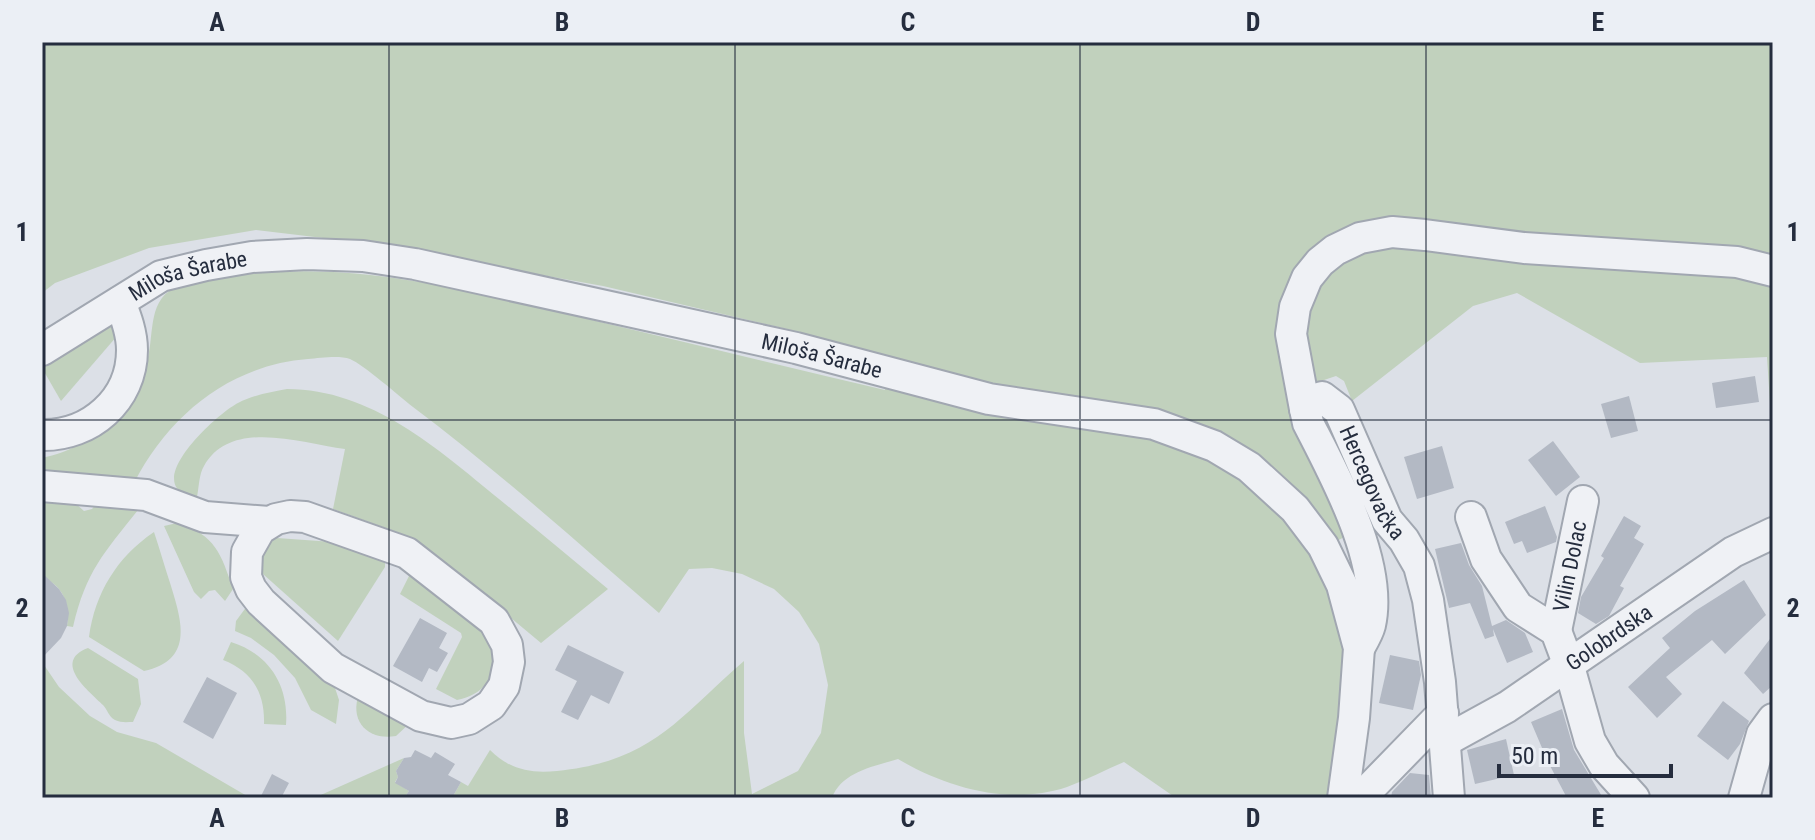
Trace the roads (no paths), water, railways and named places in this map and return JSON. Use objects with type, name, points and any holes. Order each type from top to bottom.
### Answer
[{"type":"street","points":[[1305,409],[1291,334],[1295,307],[1307,278],[1320,262],[1335,250],[1360,238],[1403,233],[1524,248],[1737,262],[1773,271]]},
{"type":"street","name":"Miloša Šarabe","points":[[42,350],[161,276],[252,257],[307,254],[363,256],[415,264],[796,348],[989,399],[1154,424],[1214,446],[1249,467],[1295,509],[1323,546],[1342,585],[1359,648],[1354,718],[1343,798]]},
{"type":"street","points":[[42,435],[62,434],[81,428],[106,412],[118,398],[126,384],[133,353],[129,326],[120,302]]},
{"type":"street","name":"Hercegovačka","points":[[1359,648],[1369,629],[1373,605],[1371,578],[1351,508],[1308,423],[1305,409],[1312,400],[1322,397],[1339,410],[1387,520],[1404,540],[1419,566],[1428,600],[1444,727],[1449,798]]},
{"type":"street","points":[[42,486],[146,495],[205,517],[269,522],[290,516],[305,517],[407,553],[494,621],[507,645],[509,662],[504,686],[491,705],[469,719],[451,723],[421,716],[333,668],[261,602],[251,589],[245,567],[205,517]]},
{"type":"street","name":"Vilin Dolac","points":[[1583,501],[1556,631],[1590,741],[1604,765],[1634,798]]},
{"type":"street","name":"Vilin Dolac","points":[[1471,517],[1486,559],[1518,607],[1556,631]]},
{"type":"street","points":[[245,567],[252,540],[269,522]]},
{"type":"street","name":"Golobrdska","points":[[1371,787],[1444,727],[1507,707],[1733,552],[1773,533]]},
{"type":"street","points":[[1744,798],[1762,734],[1773,719]]}]
